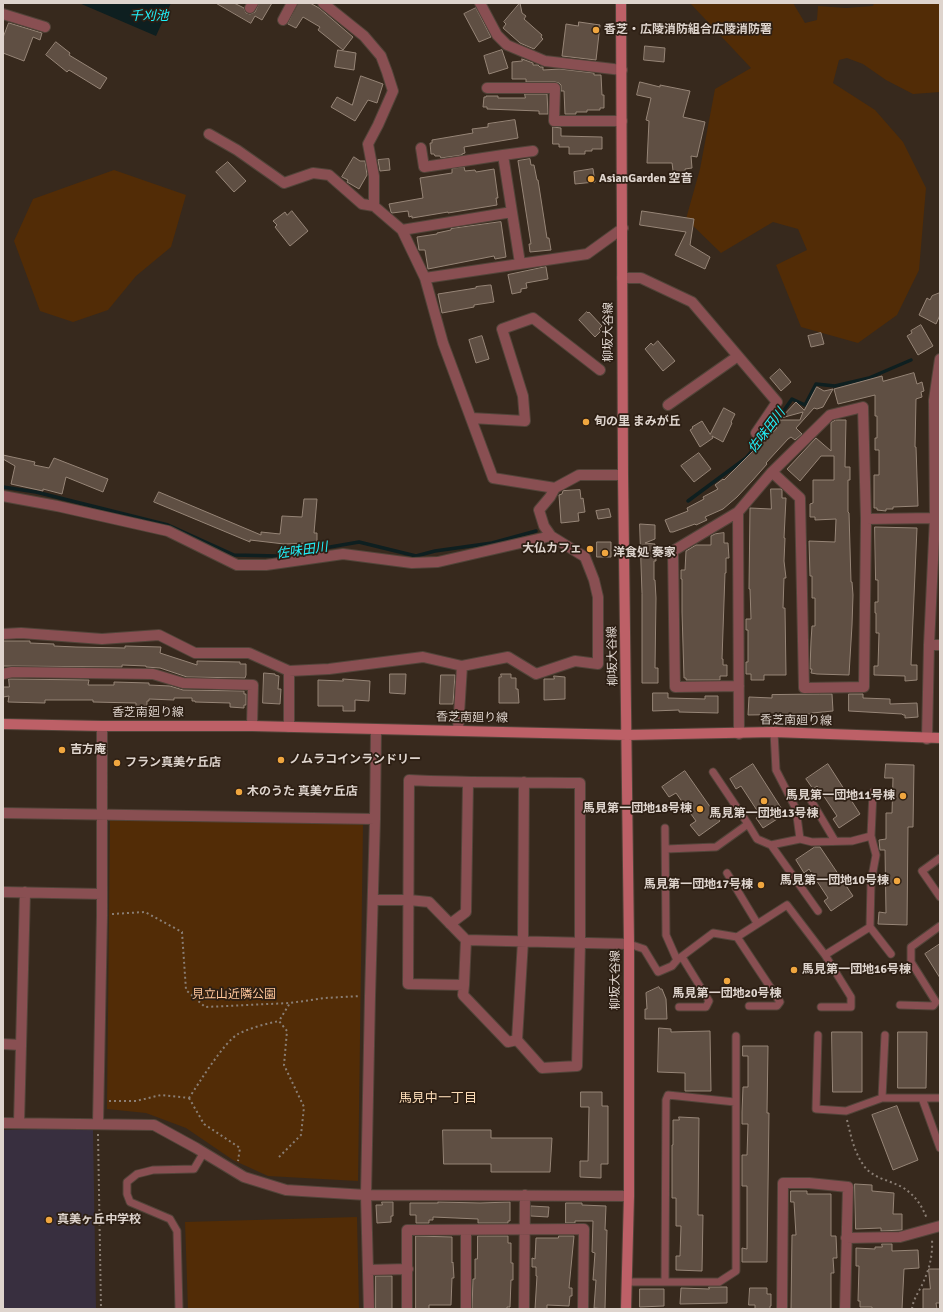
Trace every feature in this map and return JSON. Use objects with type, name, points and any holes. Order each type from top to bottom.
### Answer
[{"type":"street","points":[[283,20],[292,3]]},
{"type":"street","points":[[323,3],[364,36],[381,56],[393,91],[378,126],[368,144],[374,176],[374,206]]},
{"type":"street","points":[[480,3],[497,35],[507,45],[545,62],[622,70]]},
{"type":"street","name":"柳坂大谷線","points":[[621,3],[623,475],[629,944],[629,1196],[626,1309]]},
{"type":"street","points":[[3,14],[46,27]]},
{"type":"street","points":[[487,88],[554,88],[554,121],[622,121]]},
{"type":"street","points":[[209,134],[237,150],[284,183],[313,173],[329,175],[362,204],[374,206],[402,230],[425,278],[443,343],[493,478],[555,488]]},
{"type":"street","points":[[421,148],[424,167],[533,150]]},
{"type":"street","points":[[503,155],[520,263]]},
{"type":"street","points":[[402,230],[512,212]]},
{"type":"street","points":[[425,278],[587,254],[623,228]]},
{"type":"street","points":[[622,278],[641,278],[692,302],[777,402],[756,433]]},
{"type":"street","points":[[471,418],[525,421],[523,396],[502,329],[533,318],[600,370]]},
{"type":"street","points":[[668,405],[738,356]]},
{"type":"street","points":[[927,739],[929,645],[935,518],[937,400],[940,359]]},
{"type":"street","points":[[739,686],[675,687],[674,551],[738,512],[772,472],[830,415],[863,407],[866,519],[864,687],[804,688],[800,498],[772,472]]},
{"type":"street","points":[[3,634],[21,633],[102,639],[160,635],[195,653],[249,653],[289,671],[329,669],[423,657],[462,666],[508,657],[536,674],[575,661],[598,664],[598,597],[594,580],[585,557],[552,536],[544,526],[539,510],[550,497],[555,488],[579,474],[623,475]]},
{"type":"street","points":[[3,496],[58,506],[168,531],[237,565],[266,565],[343,554],[412,563],[438,562],[552,536]]},
{"type":"street","points":[[738,512],[739,734]]},
{"type":"street","points":[[866,519],[935,518]]},
{"type":"street","points":[[929,645],[940,645]]},
{"type":"street","points":[[458,730],[462,666]]},
{"type":"street","points":[[289,671],[289,727]]},
{"type":"street","points":[[3,674],[12,672],[153,674],[183,683],[253,685],[252,726]]},
{"type":"street","name":"香芝南廻り線","points":[[3,724],[102,726],[252,726],[627,735],[739,734],[774,732],[927,739],[940,738]]},
{"type":"street","points":[[98,1124],[102,915],[102,726]]},
{"type":"street","points":[[369,1309],[366,1195],[376,730]]},
{"type":"street","points":[[464,984],[408,984],[409,780],[468,783],[524,782],[580,783],[580,943],[577,1066],[542,1068],[518,1040],[522,941],[524,782]]},
{"type":"street","points":[[450,924],[466,912],[468,783]]},
{"type":"street","points":[[3,813],[375,819]]},
{"type":"street","points":[[3,892],[102,894]]},
{"type":"street","points":[[19,1123],[25,892]]},
{"type":"street","points":[[373,900],[409,900],[429,902],[466,940],[629,944]]},
{"type":"street","points":[[466,940],[463,995],[508,1042],[518,1040]]},
{"type":"street","points":[[3,1044],[21,1045]]},
{"type":"street","points":[[3,1123],[154,1125],[204,1152],[244,1177],[286,1190],[366,1195],[629,1196]]},
{"type":"street","points":[[782,1309],[782,1182],[809,1182],[848,1187],[845,1309]]},
{"type":"street","points":[[524,1309],[525,1195]]},
{"type":"street","points":[[846,1238],[900,1237],[936,1228]]},
{"type":"street","points":[[408,1309],[407,1230],[584,1229],[583,1309]]},
{"type":"street","points":[[466,1230],[466,1309]]},
{"type":"street","points":[[368,1270],[408,1269]]},
{"type":"lane","points":[[774,732],[776,770],[796,810],[800,839]]},
{"type":"lane","points":[[713,772],[757,839],[770,845],[818,911]]},
{"type":"lane","points":[[873,792],[871,836],[876,856],[871,882],[870,927],[891,954]]},
{"type":"lane","points":[[809,797],[835,841]]},
{"type":"lane","points":[[666,849],[716,847],[748,824]]},
{"type":"lane","points":[[665,828],[666,935],[679,958],[709,1001],[706,1007],[679,1008]]},
{"type":"lane","points":[[770,845],[800,839],[812,842],[852,841],[871,836]]},
{"type":"lane","points":[[940,858],[922,871],[940,896]]},
{"type":"lane","points":[[727,873],[757,923]]},
{"type":"lane","points":[[629,944],[644,949],[658,972],[672,966],[679,958],[713,933],[737,936],[787,905],[825,955],[851,997],[851,1006],[821,1007]]},
{"type":"lane","points":[[900,1006],[933,1006],[936,1002],[911,962],[911,947],[940,926]]},
{"type":"lane","points":[[825,955],[870,927]]},
{"type":"lane","points":[[737,936],[780,1002],[777,1006],[749,1006]]},
{"type":"lane","points":[[818,1035],[816,1109],[846,1111],[882,1098],[940,1098]]},
{"type":"lane","points":[[882,1098],[885,1035]]},
{"type":"lane","points":[[626,1282],[719,1282],[736,1271],[736,1036]]},
{"type":"lane","points":[[665,1282],[666,1100],[668,1095],[735,1102]]},
{"type":"lane","points":[[922,1098],[940,1148]]},
{"type":"lane","points":[[179,1309],[177,1231],[170,1219],[130,1202],[127,1194],[127,1182],[137,1174],[153,1170],[194,1169],[204,1152]]},
{"type":"path","points":[[102,915],[145,912],[182,932],[186,990],[205,1007],[290,1003],[325,998],[370,996]]},
{"type":"path","points":[[189,1098],[224,1047],[237,1035],[266,1024],[279,1021],[290,1003]]},
{"type":"path","points":[[279,1021],[287,1031],[284,1065],[304,1107],[300,1135],[279,1157]]},
{"type":"path","points":[[107,1101],[136,1101],[161,1095],[189,1098]]},
{"type":"path","points":[[189,1098],[204,1124],[240,1148],[237,1162]]},
{"type":"path","points":[[846,1111],[846,1119],[854,1148],[865,1167],[880,1178],[899,1186],[914,1196],[936,1228],[929,1269],[913,1302],[912,1309]]},
{"type":"path","points":[[98,1124],[101,1309]]},
{"type":"shaded area","name":"真美ヶ丘中学校","points":[[72,1128],[93,1130],[96,1309],[3,1309],[3,1130]]},
{"type":"green space","points":[[690,3],[793,3],[805,23],[817,20],[818,6],[846,8],[873,6],[874,3],[940,3],[940,92],[913,94],[886,80],[863,64],[847,58],[839,60],[833,83],[875,110],[903,142],[926,188],[919,270],[897,315],[858,343],[801,327],[776,265],[807,250],[798,229],[773,222],[721,253],[686,219],[700,169],[715,89],[751,68]]},
{"type":"green space","points":[[114,170],[186,195],[171,247],[136,276],[108,310],[73,322],[40,311],[14,241],[33,199]]},
{"type":"green space","name":"見立山近隣公園","points":[[110,819],[363,824],[358,1181],[268,1176],[233,1160],[186,1128],[146,1113],[107,1109]]},
{"type":"green space","points":[[357,1217],[359,1309],[188,1309],[185,1222]]},
{"type":"water","name":"千刈池","points":[[79,3],[171,3],[156,36]]},
{"type":"building","points":[[216,3],[234,3],[244,8],[246,13],[250,14],[255,12],[259,3],[272,3],[262,20],[255,16],[251,23]]},
{"type":"building","points":[[298,3],[310,3],[319,8],[353,37],[343,50],[318,30],[320,27],[303,17],[296,28],[288,24]]},
{"type":"building","points":[[520,3],[522,13],[526,16],[524,19],[542,35],[541,37],[543,39],[534,49],[520,43],[503,28],[506,24],[504,22]]},
{"type":"building","points":[[476,8],[491,37],[479,42],[464,14]]},
{"type":"building","points":[[579,22],[600,25],[596,60],[562,56],[566,24],[578,26]]},
{"type":"building","points":[[9,23],[42,33],[40,40],[33,37],[24,61],[3,53],[3,38]]},
{"type":"building","points":[[56,42],[70,53],[69,55],[107,78],[100,89],[69,70],[67,72],[46,55]]},
{"type":"building","points":[[645,46],[665,48],[664,62],[644,60]]},
{"type":"building","points":[[338,50],[356,53],[354,70],[335,67]]},
{"type":"building","points":[[502,50],[508,68],[489,74],[484,56]]},
{"type":"building","points":[[522,59],[533,63],[533,65],[543,67],[543,70],[560,69],[601,75],[604,108],[600,108],[600,110],[587,110],[587,112],[576,112],[576,114],[565,114],[564,91],[561,91],[561,85],[559,83],[526,82],[526,79],[512,79],[512,62],[522,61]]},
{"type":"building","points":[[361,76],[383,84],[377,103],[368,100],[355,121],[331,107],[337,97],[352,105]]},
{"type":"building","points":[[640,82],[660,87],[660,85],[690,91],[683,117],[705,122],[697,157],[691,156],[692,168],[685,169],[686,176],[674,178],[672,163],[647,163],[649,121],[646,120],[651,98],[637,95]]},
{"type":"building","points":[[525,94],[547,94],[548,114],[539,114],[539,111],[487,109],[487,107],[483,107],[484,97],[486,96],[498,96],[498,98],[525,98]]},
{"type":"building","points":[[515,120],[518,138],[464,147],[465,153],[462,155],[441,158],[440,156],[431,154],[430,143],[432,143],[432,140],[473,133],[472,129],[488,127],[488,124]]},
{"type":"building","points":[[553,127],[561,128],[561,136],[602,137],[602,149],[585,151],[585,154],[569,154],[569,147],[559,147],[559,144],[553,144]]},
{"type":"building","points":[[354,157],[360,161],[365,161],[367,175],[359,189],[347,182],[348,180],[342,177]]},
{"type":"building","points":[[389,159],[390,170],[380,171],[378,160]]},
{"type":"building","points":[[530,159],[531,165],[534,165],[538,180],[547,238],[549,238],[551,250],[530,252],[529,244],[531,244],[518,161]]},
{"type":"building","points":[[228,162],[246,181],[234,192],[216,172]]},
{"type":"building","points":[[464,167],[465,171],[475,170],[476,172],[494,169],[498,198],[496,198],[497,205],[412,218],[412,216],[409,217],[408,211],[391,212],[389,204],[423,198],[420,178],[452,173],[452,169]]},
{"type":"building","points":[[593,169],[595,182],[575,184],[574,172]]},
{"type":"building","points":[[292,211],[308,231],[290,246],[275,227],[277,225],[273,221],[285,212],[287,215]]},
{"type":"building","points":[[642,211],[694,219],[690,245],[710,257],[705,269],[675,255],[686,232],[640,225]]},
{"type":"building","points":[[501,222],[506,257],[495,259],[494,256],[428,269],[425,250],[419,250],[417,237],[437,234],[451,229]]},
{"type":"building","points":[[546,267],[548,279],[526,283],[527,288],[521,289],[521,292],[512,294],[508,275]]},
{"type":"building","points":[[491,285],[494,302],[474,305],[474,307],[442,313],[438,294]]},
{"type":"building","points":[[940,293],[940,315],[936,324],[919,315],[927,298],[930,300],[932,296]]},
{"type":"building","points":[[587,312],[589,312],[602,326],[599,329],[601,331],[595,337],[579,320]]},
{"type":"building","points":[[921,325],[933,346],[918,355],[907,336],[912,333],[911,331]]},
{"type":"building","points":[[821,333],[824,344],[811,347],[808,336]]},
{"type":"building","points":[[482,336],[489,359],[476,363],[469,340]]},
{"type":"building","points":[[658,341],[675,361],[663,371],[645,349],[651,343],[653,345]]},
{"type":"building","points":[[780,369],[791,382],[781,391],[770,378]]},
{"type":"building","points":[[914,373],[917,384],[922,382],[924,391],[921,392],[922,397],[916,399],[915,447],[918,506],[893,507],[893,509],[886,509],[886,511],[877,510],[877,508],[874,508],[874,475],[879,475],[879,450],[875,450],[875,438],[877,438],[877,416],[875,416],[875,395],[838,404],[834,389],[882,376],[883,381]]},
{"type":"building","points":[[817,387],[824,391],[833,389],[823,407],[817,409],[814,408],[796,428],[802,434],[795,440],[791,437],[788,439],[752,481],[723,509],[705,517],[707,520],[696,525],[695,524],[670,532],[665,520],[688,511],[687,508],[704,499],[703,497],[718,489],[715,485],[723,479],[724,480],[755,449],[756,450],[777,428],[774,425],[779,420],[800,420],[803,412],[781,418],[796,402],[804,410]]},
{"type":"building","points":[[724,408],[735,414],[723,442],[712,436],[713,438],[700,447],[690,430],[702,421],[710,434]]},
{"type":"building","points":[[836,420],[846,420],[845,467],[850,467],[850,480],[848,480],[848,512],[851,582],[853,595],[849,675],[817,674],[811,673],[812,669],[810,669],[812,626],[815,626],[815,598],[812,598],[809,541],[835,542],[836,519],[815,520],[815,517],[810,517],[810,504],[813,503],[813,480],[834,480],[834,456],[821,456],[800,481],[787,469],[816,438],[831,451],[831,423]]},
{"type":"building","points":[[699,453],[711,469],[694,482],[681,466]]},
{"type":"building","points":[[3,455],[35,462],[34,465],[49,468],[54,458],[108,479],[103,492],[66,477],[62,494],[43,489],[43,491],[11,484],[15,466],[3,459]]},
{"type":"building","points":[[771,489],[781,489],[782,498],[786,498],[784,561],[786,578],[784,578],[783,608],[785,608],[786,675],[764,675],[764,680],[751,680],[751,674],[746,674],[746,662],[748,662],[748,630],[746,630],[746,619],[751,619],[749,589],[750,508],[771,509]]},
{"type":"building","points":[[580,490],[585,512],[578,513],[579,521],[561,523],[559,495],[562,494],[563,491]]},
{"type":"building","points":[[159,492],[261,535],[261,532],[280,534],[282,516],[302,517],[304,499],[317,499],[314,533],[317,533],[317,543],[284,544],[250,540],[250,542],[154,502]]},
{"type":"building","points":[[609,509],[611,517],[598,519],[596,511]]},
{"type":"building","points":[[640,524],[655,525],[655,539],[645,543],[655,544],[655,668],[658,668],[658,683],[642,683]]},
{"type":"building","points":[[875,527],[917,528],[911,665],[917,665],[917,680],[905,681],[905,676],[874,675],[874,666],[878,666],[879,633],[876,633],[875,613],[875,602],[878,602],[878,580],[876,580]]},
{"type":"building","points":[[724,533],[724,543],[728,543],[729,558],[726,558],[722,659],[723,665],[727,665],[727,676],[720,676],[720,680],[686,680],[686,678],[684,678],[681,570],[685,570],[686,551],[696,545],[711,545],[711,536]]},
{"type":"building","points":[[597,542],[611,542],[611,557],[597,557]]},
{"type":"building","points":[[3,641],[30,641],[30,643],[76,647],[161,647],[160,653],[197,665],[197,661],[240,662],[240,664],[246,664],[246,675],[245,678],[187,677],[160,668],[122,665],[122,667],[3,666]]},
{"type":"building","points":[[264,673],[279,676],[278,689],[281,689],[280,704],[263,703]]},
{"type":"building","points":[[390,674],[406,674],[405,694],[390,693]]},
{"type":"building","points":[[501,674],[511,674],[511,678],[516,678],[516,689],[518,689],[519,703],[499,703],[499,677],[501,677]]},
{"type":"building","points":[[441,675],[455,675],[453,704],[440,704]]},
{"type":"building","points":[[554,676],[565,677],[565,699],[544,700],[544,679],[554,679]]},
{"type":"building","points":[[9,679],[89,680],[88,685],[114,685],[114,682],[149,683],[149,685],[170,686],[183,690],[244,691],[244,694],[246,694],[246,705],[244,705],[244,708],[230,707],[230,703],[195,702],[192,701],[192,698],[174,698],[174,700],[149,699],[149,701],[147,701],[147,706],[136,706],[136,703],[93,702],[93,700],[45,700],[45,703],[8,702],[9,696],[3,697],[3,687],[9,687]]},
{"type":"building","points":[[343,679],[370,681],[369,701],[355,700],[355,711],[343,711],[343,706],[318,706],[318,680],[343,681]]},
{"type":"building","points":[[653,693],[668,693],[668,698],[705,699],[705,696],[718,696],[718,713],[679,712],[679,710],[653,711]]},
{"type":"building","points":[[832,694],[833,711],[812,714],[748,715],[749,697],[772,698],[772,695]]},
{"type":"building","points":[[849,694],[863,694],[863,698],[890,699],[890,704],[917,703],[918,717],[905,718],[905,715],[902,714],[849,711]]},
{"type":"building","name":"馬見第一団地13号棟","points":[[753,764],[785,814],[763,828],[756,818],[760,815],[741,786],[736,789],[730,779]]},
{"type":"building","points":[[828,764],[860,814],[839,828],[833,819],[837,816],[817,786],[813,789],[806,779]]},
{"type":"building","points":[[886,764],[914,765],[913,827],[908,827],[907,925],[878,924],[879,912],[886,913],[885,850],[880,850],[879,840],[886,839],[886,813],[892,813],[893,778],[885,778]]},
{"type":"building","name":"馬見第一団地18号棟","points":[[685,771],[720,821],[699,836],[690,825],[696,821],[676,793],[669,797],[662,787]]},
{"type":"building","points":[[815,847],[820,847],[853,896],[831,911],[824,901],[828,898],[809,869],[804,873],[796,860]]},
{"type":"building","points":[[940,944],[940,978],[925,954]]},
{"type":"building","points":[[659,987],[662,989],[666,999],[667,1019],[645,1019],[645,1009],[647,1009],[646,993]]},
{"type":"building","points":[[659,1028],[671,1029],[671,1032],[710,1031],[711,1091],[685,1091],[685,1073],[658,1072]]},
{"type":"building","points":[[832,1032],[862,1032],[862,1092],[833,1092]]},
{"type":"building","points":[[898,1032],[927,1032],[926,1088],[898,1088]]},
{"type":"building","points":[[743,1046],[768,1046],[767,1113],[769,1113],[767,1262],[742,1262],[742,1248],[747,1249],[747,1186],[742,1186],[742,1155],[747,1155],[748,1124],[742,1124],[743,1087],[748,1087],[748,1056],[743,1056]]},
{"type":"building","points":[[581,1092],[602,1092],[602,1106],[608,1106],[608,1164],[601,1164],[601,1178],[580,1177],[580,1161],[588,1161],[589,1107],[581,1107]]},
{"type":"building","points":[[897,1106],[918,1160],[893,1170],[872,1115]]},
{"type":"building","points":[[679,1117],[699,1118],[698,1215],[703,1215],[702,1271],[676,1270],[676,1256],[680,1256],[681,1226],[676,1226],[676,1198],[672,1198],[672,1145],[673,1120],[679,1120]]},
{"type":"building","points":[[443,1130],[491,1130],[491,1138],[552,1138],[550,1172],[491,1172],[491,1164],[444,1164]]},
{"type":"building","points":[[855,1184],[872,1185],[872,1191],[894,1193],[893,1214],[902,1214],[902,1230],[881,1231],[881,1228],[856,1229]]},
{"type":"building","points":[[791,1191],[807,1191],[807,1194],[831,1194],[831,1236],[836,1236],[837,1258],[833,1258],[834,1273],[831,1273],[831,1309],[791,1309],[792,1235],[796,1235],[794,1202],[791,1202]]},
{"type":"building","points":[[382,1202],[393,1202],[393,1216],[391,1216],[391,1222],[377,1223],[376,1205],[382,1205]]},
{"type":"building","points":[[510,1202],[510,1221],[508,1221],[508,1223],[478,1223],[478,1219],[433,1217],[433,1220],[429,1220],[429,1223],[416,1223],[416,1215],[410,1215],[410,1203]]},
{"type":"building","points":[[566,1203],[606,1206],[605,1230],[607,1230],[605,1309],[594,1308],[596,1280],[593,1280],[595,1253],[592,1252],[593,1221],[575,1221],[575,1223],[566,1223]]},
{"type":"building","points":[[531,1206],[549,1207],[548,1217],[531,1216]]},
{"type":"building","points":[[416,1236],[452,1237],[452,1263],[453,1262],[454,1278],[452,1278],[451,1305],[429,1305],[429,1309],[416,1309]]},
{"type":"building","points":[[478,1236],[508,1236],[508,1243],[511,1243],[513,1280],[511,1280],[510,1307],[507,1307],[507,1309],[472,1309],[473,1279],[475,1279],[475,1259],[477,1259]]},
{"type":"building","points":[[559,1236],[574,1236],[569,1288],[572,1288],[572,1296],[570,1296],[569,1306],[547,1305],[547,1309],[535,1309],[537,1276],[536,1267],[532,1267],[532,1258],[535,1259],[536,1238],[558,1238]]},
{"type":"building","points":[[882,1244],[892,1244],[892,1251],[918,1250],[919,1268],[904,1269],[902,1309],[872,1309],[872,1307],[860,1307],[860,1301],[858,1301],[859,1266],[856,1266],[856,1248],[875,1249],[875,1247],[882,1247]]},
{"type":"building","points":[[929,1269],[940,1269],[940,1303],[936,1303],[937,1309],[923,1309],[923,1289],[930,1289]]},
{"type":"building","points":[[376,1276],[392,1276],[392,1309],[376,1309]]},
{"type":"building","points":[[709,1287],[727,1287],[727,1303],[680,1304],[681,1288],[709,1289]]},
{"type":"building","points":[[750,1288],[767,1288],[767,1294],[771,1294],[770,1309],[755,1309],[755,1305],[749,1305]]},
{"type":"building","points":[[640,1289],[664,1289],[664,1306],[640,1307]]},
{"type":"waterway","name":"佐味田川","points":[[688,501],[746,458],[768,433],[792,399],[805,405],[816,384],[835,386],[869,378],[911,360]]},
{"type":"waterway","name":"佐味田川","points":[[3,487],[36,492],[168,525],[234,555],[278,556],[359,542],[416,556],[435,551],[492,543],[536,531]]},
{"type":"place","name":"香芝・広陵消防組合広陵消防署","points":[[596,30]]},
{"type":"place","name":"AsianGarden 空音","points":[[591,179]]},
{"type":"place","name":"旬の里 まみが丘","points":[[586,422]]},
{"type":"place","name":"大仏カフェ","points":[[590,549]]},
{"type":"place","name":"洋食処 奏家","points":[[605,553]]},
{"type":"place","name":"吉方庵","points":[[62,750]]},
{"type":"place","name":"ノムラコインランドリー","points":[[281,760]]},
{"type":"place","name":"フラン真美ケ丘店","points":[[117,763]]},
{"type":"place","name":"木のうた 真美ケ丘店","points":[[239,792]]},
{"type":"place","name":"馬見第一団地11号棟","points":[[903,796]]},
{"type":"place","name":"馬見第一団地13号棟","points":[[764,801]]},
{"type":"place","name":"馬見第一団地18号棟","points":[[700,809]]},
{"type":"place","name":"馬見第一団地10号棟","points":[[897,881]]},
{"type":"place","name":"馬見第一団地17号棟","points":[[761,885]]},
{"type":"place","name":"馬見第一団地16号棟","points":[[794,970]]},
{"type":"place","name":"馬見第一団地20号棟","points":[[727,981]]},
{"type":"place","name":"真美ヶ丘中学校","points":[[49,1220]]},
{"type":"district","name":"馬見中一丁目","points":[[438,1099]]}]
